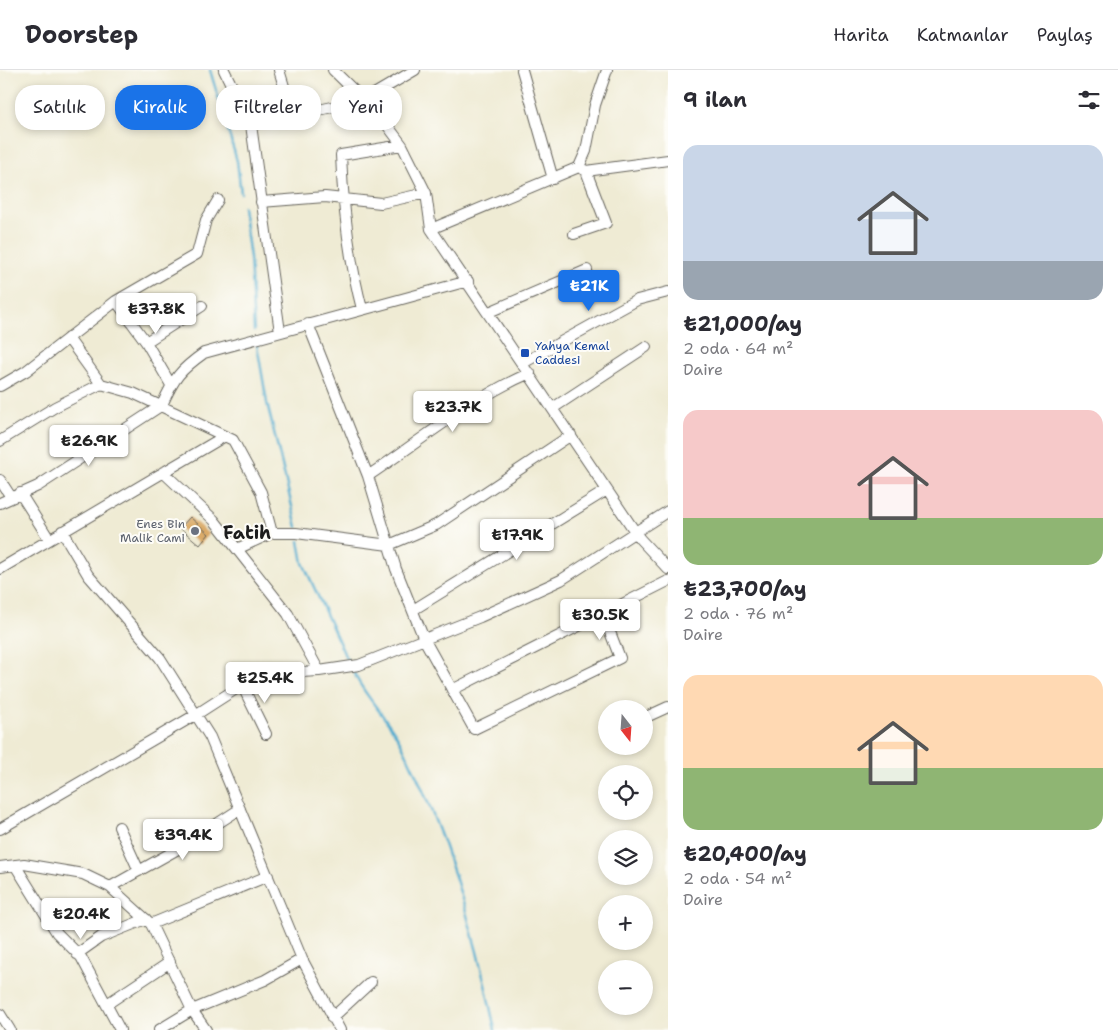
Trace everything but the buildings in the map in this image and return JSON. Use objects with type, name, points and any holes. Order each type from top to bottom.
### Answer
[{"type":"street","points":[[224,70],[231,85]]},
{"type":"street","points":[[279,70],[284,85]]},
{"type":"street","points":[[333,70],[348,85]]},
{"type":"street","points":[[390,85],[415,70]]},
{"type":"street","points":[[522,70],[553,179]]},
{"type":"street","points":[[574,234],[606,223],[582,169],[595,105],[607,70]]},
{"type":"street","points":[[252,130],[280,332]]},
{"type":"street","points":[[391,130],[402,145],[426,193],[431,229],[489,312],[636,532],[668,569]]},
{"type":"street","points":[[362,310],[353,273],[343,200],[341,155],[402,145]]},
{"type":"street","points":[[431,229],[582,169],[668,160]]},
{"type":"street","points":[[261,202],[325,197],[381,203],[426,193]]},
{"type":"street","points":[[0,386],[26,371],[116,301],[197,254],[206,220],[218,200]]},
{"type":"street","points":[[489,312],[587,270]]},
{"type":"street","points":[[0,503],[38,486],[162,405],[171,385],[183,368],[204,353],[468,281]]},
{"type":"street","points":[[523,363],[637,300],[668,292]]},
{"type":"street","points":[[116,301],[146,342],[171,385]]},
{"type":"street","points":[[146,342],[202,306]]},
{"type":"street","points":[[308,324],[368,476],[389,545],[424,639],[474,729],[567,686],[620,658],[603,614]]},
{"type":"street","points":[[68,338],[101,384],[133,393],[162,405],[234,440],[261,492],[272,533]]},
{"type":"street","points":[[553,408],[646,347]]},
{"type":"street","points":[[368,476],[473,405],[512,381],[530,373]]},
{"type":"street","points":[[0,441],[55,407],[101,384]]},
{"type":"street","points":[[237,549],[272,533],[389,545],[436,526],[571,435]]},
{"type":"street","points":[[1,566],[225,436]]},
{"type":"street","points":[[163,472],[214,520],[288,614],[319,671]]},
{"type":"street","points":[[0,480],[15,495],[49,539]]},
{"type":"street","points":[[413,610],[608,490]]},
{"type":"street","points":[[0,829],[197,714],[242,685],[265,674],[319,671],[359,665],[480,617],[561,580],[668,511]]},
{"type":"street","points":[[62,531],[88,575],[160,658],[210,737],[302,959],[340,1030]]},
{"type":"street","points":[[452,690],[668,581]]},
{"type":"street","points":[[242,685],[266,734]]},
{"type":"street","points":[[653,714],[668,707]]},
{"type":"street","points":[[110,887],[178,849],[240,809]]},
{"type":"street","points":[[119,827],[139,871]]},
{"type":"street","points":[[0,867],[24,864],[83,874],[110,887],[149,921],[192,1010],[206,1030]]},
{"type":"street","points":[[15,865],[57,933],[77,954],[120,1030]]},
{"type":"street","points":[[77,954],[101,936],[149,921],[268,876]]},
{"type":"street","points":[[160,1030],[192,1010],[266,980],[302,959]]},
{"type":"street","points":[[107,1004],[170,962]]},
{"type":"street","points":[[332,1018],[371,982]]},
{"type":"street","points":[[0,1014],[10,1030]]},
{"type":"waterway","points":[[210,70],[237,161],[241,193]]},
{"type":"waterway","points":[[243,207],[250,258],[254,331]]},
{"type":"waterway","points":[[257,345],[267,403],[297,527]]},
{"type":"waterway","points":[[299,541],[303,563],[347,660]]},
{"type":"waterway","points":[[354,673],[365,692],[397,736],[433,814],[469,920],[495,1030]]},
{"type":"place","name":"Yahya Kemal Caddesi","points":[[525,353]]},
{"type":"place","name":"Enes Bin Malik Cami","points":[[195,531]]},
{"type":"district","name":"Fatih","points":[[247,533]]}]
